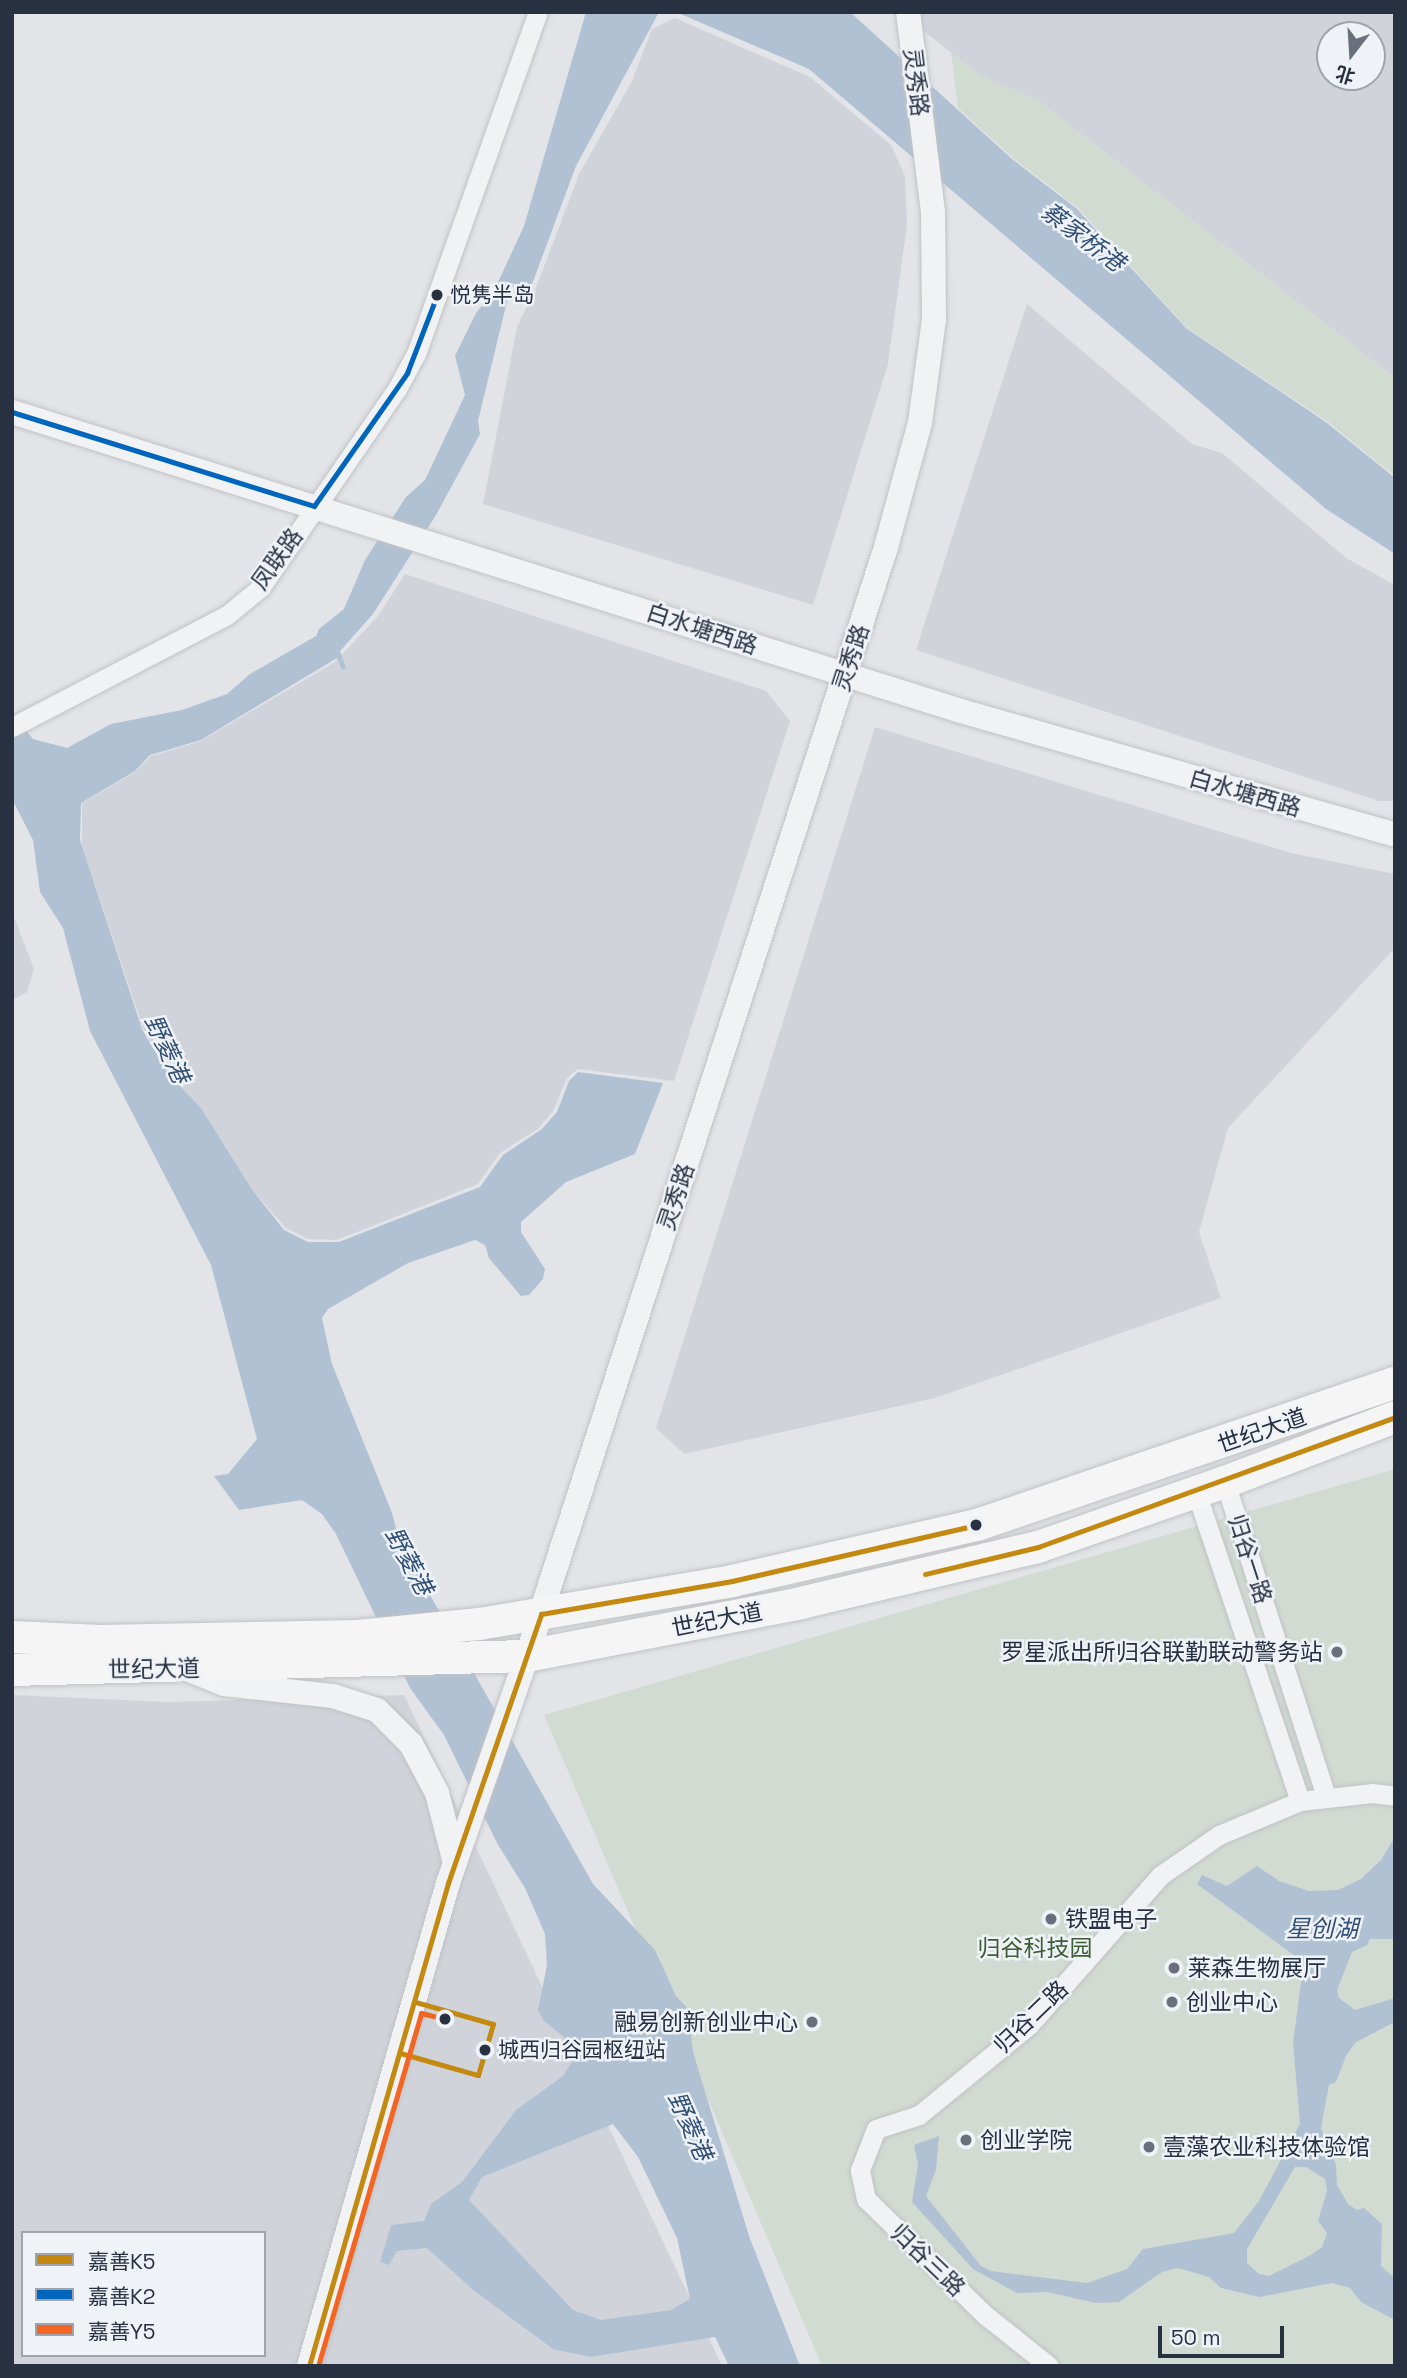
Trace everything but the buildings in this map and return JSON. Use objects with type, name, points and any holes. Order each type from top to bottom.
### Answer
[{"type":"main road","name":"世纪大道","points":[[12,1670],[187,1668],[358,1650],[479,1624],[732,1581],[980,1524],[1395,1383]]},
{"type":"main road","name":"世纪大道","points":[[12,1637],[467,1656],[527,1656],[801,1603],[1038,1547],[1225,1482],[1395,1417]]},
{"type":"street","name":"凤联路","points":[[12,727],[227,615],[260,588],[397,389],[416,354],[538,12]]},
{"type":"street","name":"灵秀路","points":[[309,2366],[455,1863],[541,1614],[845,674],[920,423],[934,320],[931,199],[909,24]]},
{"type":"street","name":"白水塘西路","points":[[12,412],[845,674],[1395,835]]},
{"type":"street","name":"归谷一路","points":[[1225,1482],[1326,1796]]},
{"type":"street","name":"归谷一路","points":[[1196,1492],[1300,1801]]},
{"type":"street","points":[[187,1668],[224,1684],[333,1696],[377,1710],[411,1744],[437,1793],[455,1863]]},
{"type":"street","name":"归谷二路","points":[[876,2129],[919,2115],[1029,2025],[1161,1875],[1219,1835],[1300,1801],[1326,1796],[1395,1796]]},
{"type":"street","name":"归谷三路","points":[[876,2129],[860,2170],[866,2199],[985,2315],[1049,2366]]},
{"type":"shaded area","points":[[900,12],[1395,12],[1395,378],[1040,102],[979,75]]},
{"type":"shaded area","points":[[675,18],[810,77],[891,145],[905,176],[907,225],[888,364],[813,605],[483,504],[517,327],[536,288],[579,174],[631,83],[652,29]]},
{"type":"shaded area","points":[[1027,304],[1192,444],[1222,453],[1346,558],[1395,585],[1395,801],[1379,801],[916,650]]},
{"type":"shaded area","points":[[405,574],[766,691],[790,721],[674,1081],[578,1069],[567,1078],[553,1111],[539,1128],[500,1153],[478,1184],[337,1240],[308,1239],[286,1228],[253,1191],[201,1108],[168,1074],[143,1028],[82,846],[82,803],[135,772],[151,756],[201,741],[335,662],[378,616]]},
{"type":"shaded area","points":[[875,727],[1291,853],[1395,874],[1395,948],[1228,1128],[1199,1232],[1221,1298],[935,1398],[684,1454],[656,1428]]},
{"type":"shaded area","points":[[12,912],[34,969],[27,992],[12,1000]]},
{"type":"shaded area","points":[[12,1695],[168,1702],[404,1695],[722,2366],[12,2366]]},
{"type":"green space","points":[[951,53],[979,75],[1040,102],[1395,378],[1395,476],[1328,422],[1186,327],[1078,208],[1013,158],[958,108]]},
{"type":"green space","name":"归谷科技园","points":[[1395,1469],[1395,2366],[822,2366],[544,1715]]},
{"type":"water","name":"野菱港","points":[[586,12],[659,12],[576,166],[532,284],[515,284],[510,289],[478,421],[480,434],[436,515],[373,614],[340,651],[346,668],[342,670],[337,658],[201,740],[150,755],[135,771],[81,803],[80,840],[142,1029],[168,1074],[201,1108],[253,1191],[284,1230],[308,1242],[339,1242],[480,1187],[503,1155],[542,1129],[557,1112],[569,1081],[578,1072],[663,1083],[635,1154],[566,1182],[521,1222],[521,1232],[545,1269],[543,1279],[529,1295],[521,1296],[489,1258],[485,1245],[475,1240],[408,1263],[328,1309],[322,1318],[332,1364],[392,1513],[399,1540],[593,1884],[655,1950],[676,1996],[688,2009],[693,2052],[749,2236],[800,2366],[729,2366],[715,2337],[591,2357],[553,2349],[472,2289],[427,2248],[397,2251],[389,2265],[380,2262],[391,2225],[424,2221],[431,2204],[462,2182],[516,2110],[563,2076],[574,2059],[574,2045],[544,2021],[538,2010],[547,1965],[545,1934],[525,1888],[497,1843],[444,1735],[410,1688],[336,1534],[322,1514],[302,1500],[239,1510],[214,1476],[228,1474],[257,1439],[211,1265],[90,1031],[63,928],[40,892],[33,840],[12,799],[12,714],[33,739],[67,748],[111,724],[182,710],[227,694],[250,674],[316,636],[319,629],[344,609],[365,560],[406,497],[425,480],[465,395],[455,356],[476,313],[494,291],[524,226]],"holes":[[[613,2124],[638,2157],[677,2238],[690,2299],[671,2310],[601,2320],[573,2310],[469,2200],[482,2177]]]},
{"type":"water","name":"蔡家桥港","points":[[676,12],[850,12],[1012,159],[1077,209],[1186,328],[1327,423],[1395,478],[1395,554],[1326,509],[809,69]]},
{"type":"water","name":"星创湖","points":[[1395,1837],[1395,1939],[1370,1939],[1367,1945],[1352,1952],[1337,1990],[1339,1998],[1355,2010],[1395,1998],[1395,2022],[1356,2042],[1346,2056],[1336,2082],[1329,2085],[1321,2128],[1336,2165],[1337,2185],[1348,2204],[1357,2210],[1364,2208],[1382,2224],[1381,2266],[1395,2278],[1395,2320],[1361,2302],[1350,2288],[1332,2283],[1259,2297],[1221,2288],[1209,2277],[1178,2268],[1162,2272],[1119,2302],[1096,2303],[1047,2292],[1017,2293],[973,2269],[912,2202],[918,2164],[914,2145],[939,2136],[936,2170],[926,2196],[981,2266],[991,2271],[1087,2283],[1127,2269],[1143,2249],[1234,2233],[1259,2201],[1300,2124],[1293,2043],[1302,1975],[1295,1956],[1197,1884],[1202,1875],[1227,1886],[1257,1866],[1279,1881],[1309,1891],[1338,1890],[1361,1879],[1381,1860]],"holes":[[[1295,2167],[1306,2167],[1325,2179],[1327,2191],[1318,2221],[1327,2233],[1322,2247],[1269,2276],[1259,2274],[1247,2263],[1247,2249]]]},
{"type":"transit line","name":"嘉善K2","points":[[314,506],[407,373],[437,295]]},
{"type":"transit line","name":"嘉善K2","points":[[12,412],[314,506]]},
{"type":"transit line","name":"嘉善K5","points":[[925,1574],[1038,1547],[1395,1417]]},
{"type":"transit line","name":"嘉善K5","points":[[309,2366],[448,1883],[541,1614],[732,1581],[980,1524]]},
{"type":"transit line","name":"嘉善K5","points":[[400,2053],[478,2075],[493,2024],[415,2002]]},
{"type":"transit line","name":"嘉善Y5","points":[[318,2366],[421,2013],[445,2019]]},
{"type":"place","name":"悦隽半岛","points":[[437,295]]},
{"type":"place","name":"罗星派出所归谷联勤联动警务站","points":[[1337,1652]]},
{"type":"place","name":"铁盟电子","points":[[1051,1919]]},
{"type":"place","name":"莱森生物展厅","points":[[1174,1968]]},
{"type":"place","name":"创业中心","points":[[1172,2002]]},
{"type":"place","name":"融易创新创业中心","points":[[812,2022]]},
{"type":"place","name":"城西归谷园枢纽站","points":[[485,2050]]},
{"type":"place","name":"创业学院","points":[[966,2140]]},
{"type":"place","name":"壹藻农业科技体验馆","points":[[1149,2147]]}]
